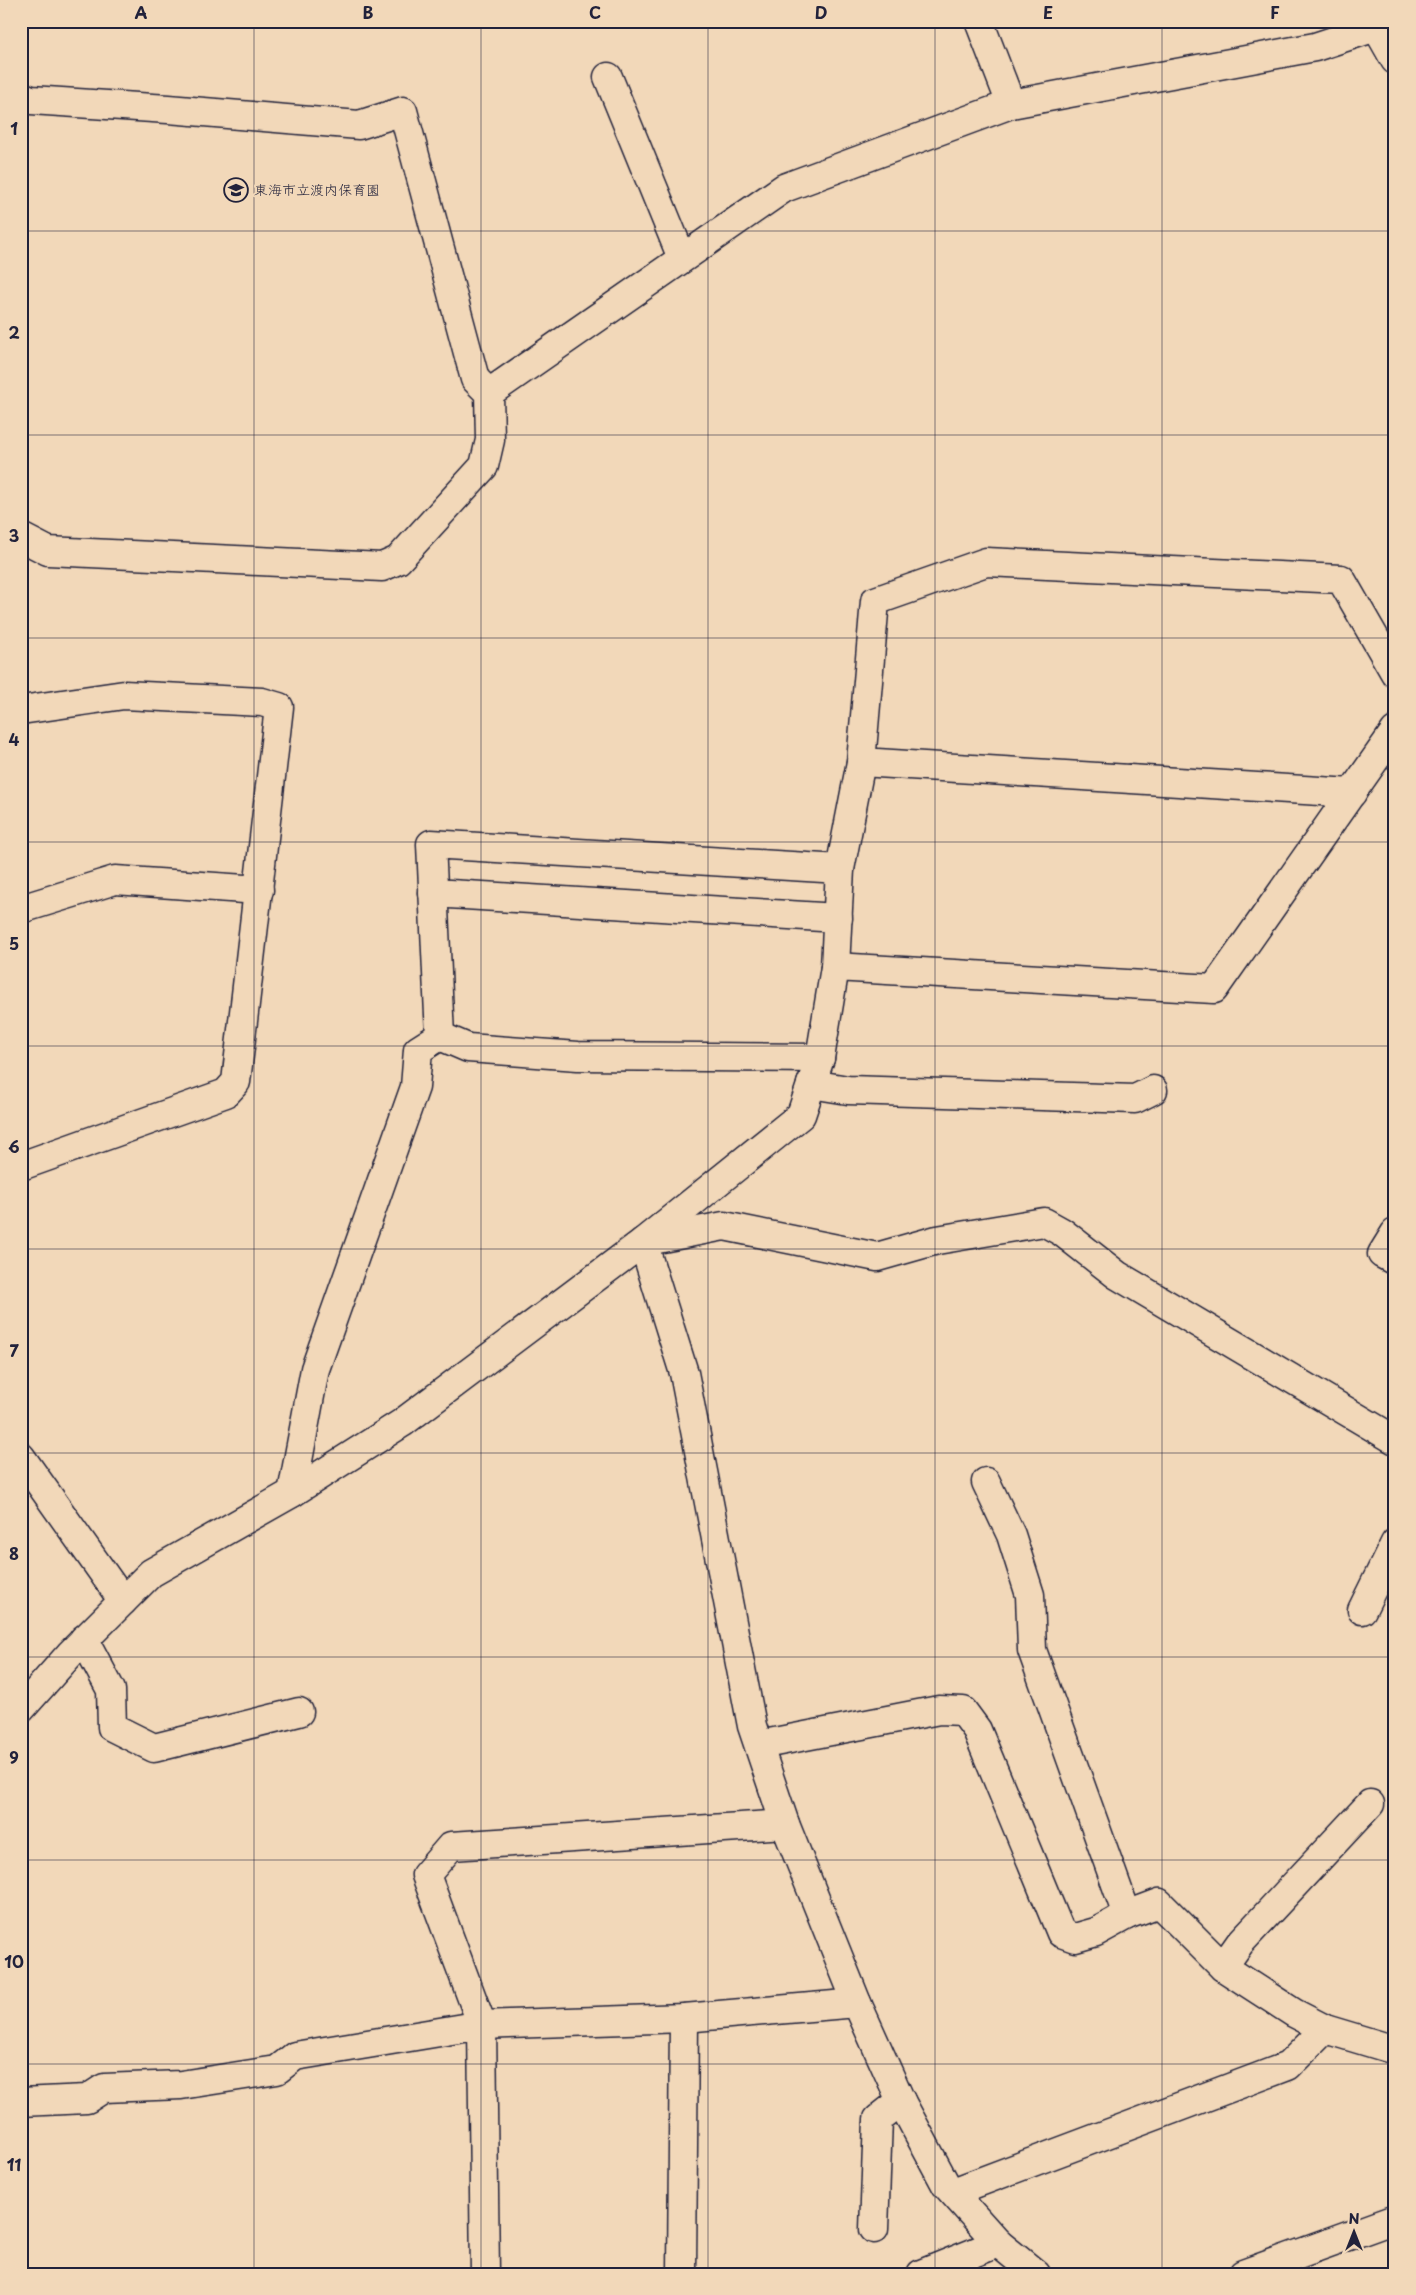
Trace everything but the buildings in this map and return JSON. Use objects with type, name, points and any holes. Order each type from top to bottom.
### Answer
[{"type":"street","points":[[978,21],[1012,104]]},
{"type":"street","points":[[488,393],[784,188],[1012,104],[1316,47],[1381,24],[1395,60]]},
{"type":"street","points":[[608,78],[682,258]]},
{"type":"street","points":[[21,96],[31,100],[359,125],[403,112],[475,379],[488,393],[490,440],[484,466],[398,560],[382,568],[48,551],[21,537]]},
{"type":"street","points":[[21,1709],[84,1640],[151,1573],[292,1493],[402,1423],[643,1242],[801,1115],[820,1058],[835,967],[840,869],[861,762],[875,601],[986,562],[1341,579],[1387,642],[1395,673]]},
{"type":"street","points":[[21,710],[124,695],[262,702],[279,707],[236,1082],[226,1093],[21,1166]]},
{"type":"street","points":[[835,967],[1214,989],[1395,730]]},
{"type":"street","points":[[861,762],[1352,793]]},
{"type":"street","points":[[440,1036],[431,844],[840,869]]},
{"type":"street","points":[[21,909],[115,880],[259,890]]},
{"type":"street","points":[[433,893],[838,918]]},
{"type":"street","points":[[440,1036],[468,1048],[578,1056],[820,1058]]},
{"type":"street","points":[[292,1493],[315,1369],[415,1087],[418,1050],[440,1036]]},
{"type":"street","points":[[811,1084],[848,1090],[1135,1098],[1153,1090]]},
{"type":"street","points":[[643,1242],[724,1226],[877,1257],[937,1240],[1044,1222],[1062,1232],[1117,1275],[1395,1440]]},
{"type":"street","points":[[1395,1232],[1382,1254],[1395,1261]]},
{"type":"street","points":[[643,1242],[684,1373],[752,1726],[785,1824],[857,2003],[901,2101],[946,2185],[998,2243],[1036,2274]]},
{"type":"street","points":[[21,1457],[123,1600]]},
{"type":"street","points":[[986,1482],[1012,1535],[1030,1595],[1032,1650],[1127,1915]]},
{"type":"street","points":[[1362,1610],[1395,1543]]},
{"type":"street","points":[[84,1640],[111,1690],[112,1727],[154,1748],[299,1712]]},
{"type":"street","points":[[759,1745],[939,1710],[963,1711],[976,1730],[1061,1933],[1075,1938],[1089,1934],[1127,1915],[1159,1903],[1223,1967],[1294,2013],[1325,2029],[1395,2050]]},
{"type":"street","points":[[1223,1967],[1240,1942],[1370,1804]]},
{"type":"street","points":[[485,2274],[482,2025],[426,1875],[451,1846],[785,1824]]},
{"type":"street","points":[[21,2102],[87,2099],[104,2088],[180,2085],[277,2070],[295,2056],[482,2025],[684,2018],[857,2003]]},
{"type":"street","points":[[682,2274],[684,2018]]},
{"type":"street","points":[[953,2192],[1288,2066],[1325,2029]]},
{"type":"street","points":[[874,2228],[878,2119],[901,2101]]},
{"type":"street","points":[[1243,2274],[1395,2219]]},
{"type":"street","points":[[921,2274],[998,2243]]},
{"type":"place","name":"東海市立渡内保育園","points":[[236,190]]}]
